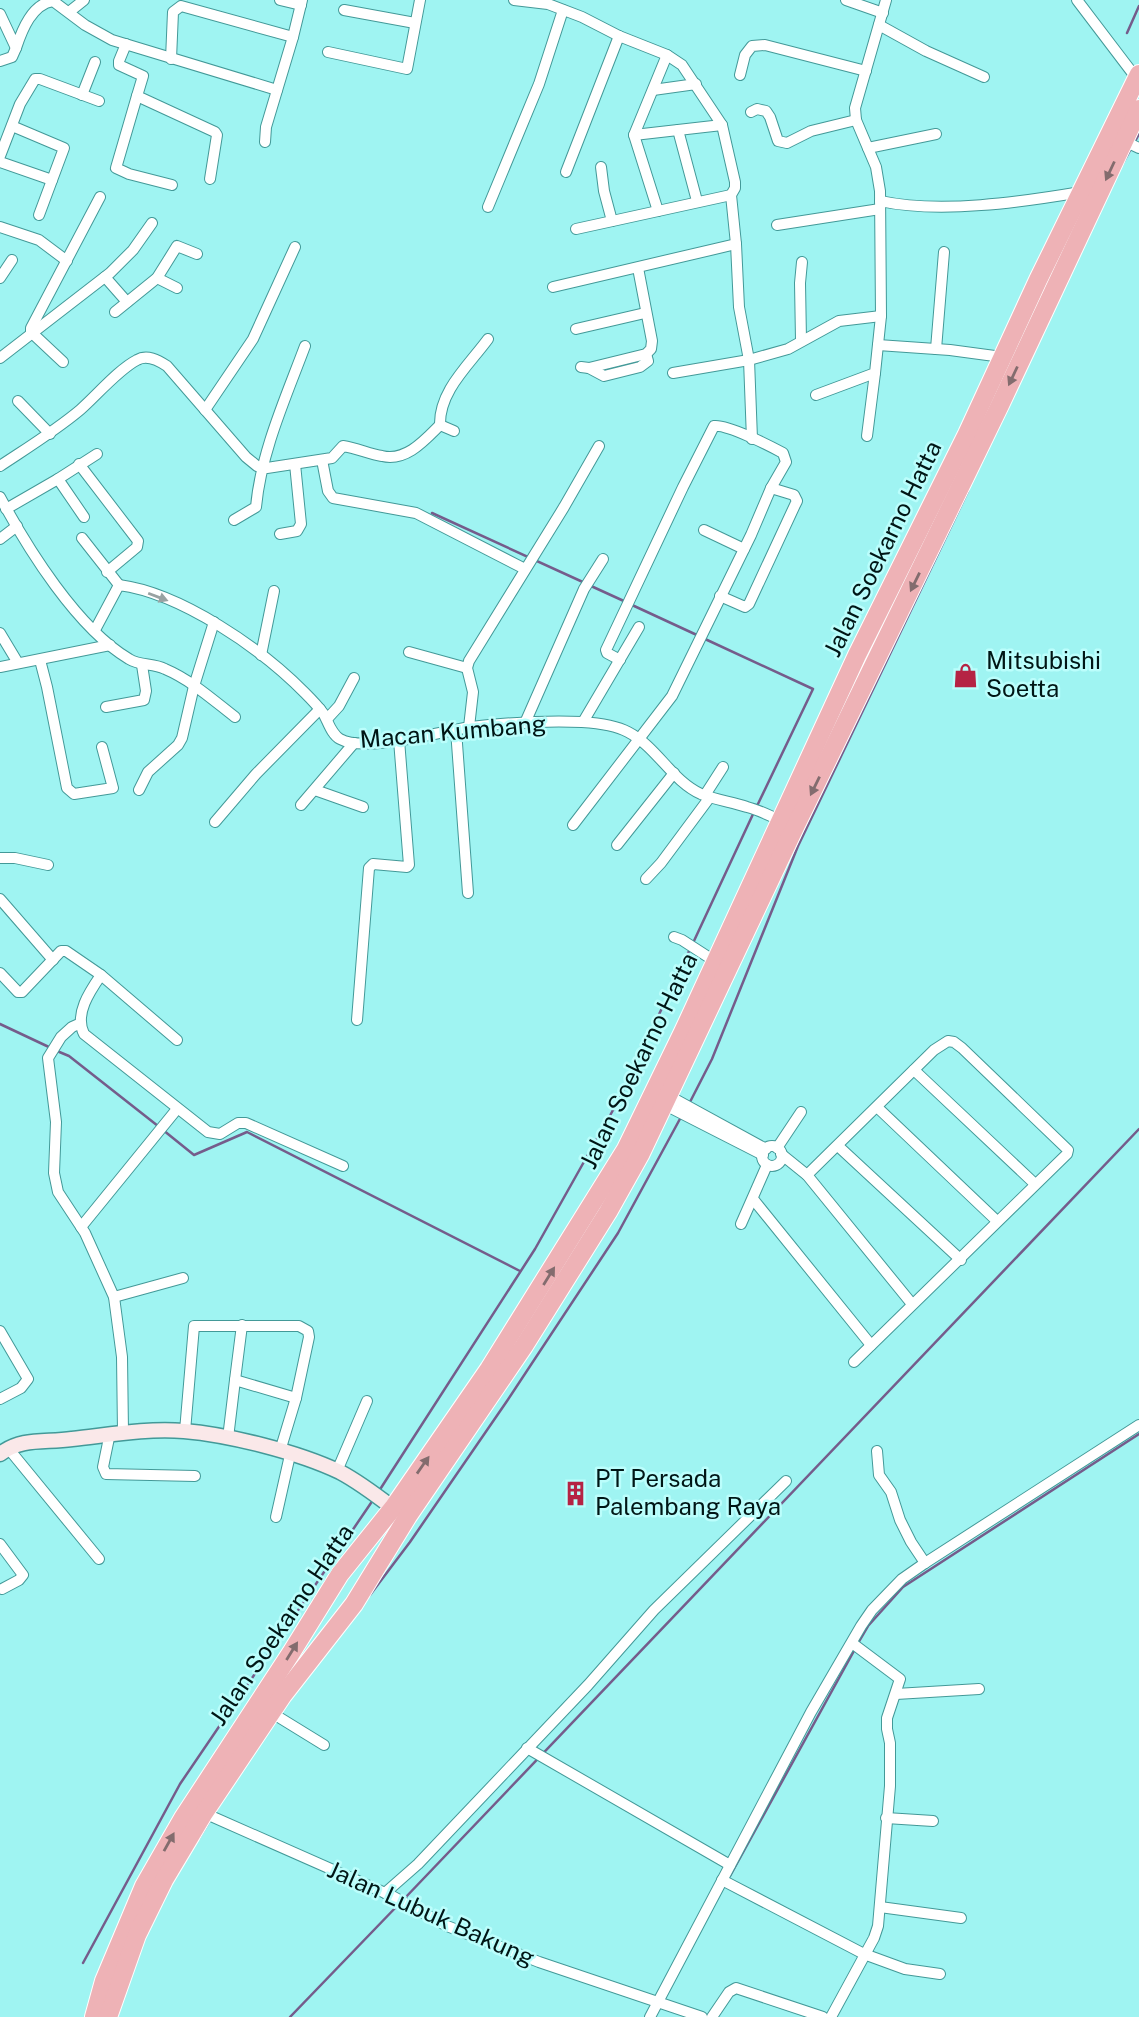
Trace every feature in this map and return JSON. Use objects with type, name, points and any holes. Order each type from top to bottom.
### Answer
[{"type":"highway","name":"Jalan Soekarno Hatta","points":[[108,2017],[137,1935],[164,1880],[210,1815],[283,1695],[354,1604],[408,1516],[524,1346],[587,1229],[716,962],[862,644],[1138,77]]},
{"type":"highway","name":"Jalan Soekarno Hatta","points":[[94,2017],[104,1982],[145,1886],[183,1818],[240,1727],[292,1653],[334,1582],[388,1504],[489,1369],[641,1153],[672,1103],[795,827],[976,456],[1133,145],[1139,109]]},
{"type":"street","points":[[69,12],[84,0]]},
{"type":"street","points":[[265,142],[265,127],[301,3],[280,0]]},
{"type":"street","points":[[328,52],[407,69],[420,0]]},
{"type":"street","points":[[514,0],[548,4],[667,55],[681,65],[696,84],[722,125],[735,182],[731,195],[739,307],[750,360],[752,439]]},
{"type":"street","points":[[846,0],[883,13]]},
{"type":"street","points":[[867,436],[881,316],[880,205],[876,167],[856,120],[855,108],[886,0]]},
{"type":"street","points":[[1077,0],[1138,77]]},
{"type":"street","points":[[0,61],[12,57],[23,28],[34,13],[46,2],[58,3],[85,25],[112,40],[277,90]]},
{"type":"street","points":[[171,59],[173,12],[181,6],[293,37]]},
{"type":"street","points":[[344,10],[415,23]]},
{"type":"street","points":[[488,207],[539,84],[563,10]]},
{"type":"street","points":[[0,14],[16,48]]},
{"type":"street","points":[[879,25],[926,51],[984,77]]},
{"type":"street","points":[[566,172],[620,36]]},
{"type":"street","points":[[126,44],[118,61],[122,67],[143,76],[116,168],[172,185]]},
{"type":"street","points":[[740,75],[745,55],[755,45],[866,71]]},
{"type":"street","points":[[658,211],[634,135],[667,55]]},
{"type":"street","points":[[82,94],[94,62]]},
{"type":"street","points":[[0,156],[23,97],[35,79],[99,101]]},
{"type":"street","points":[[653,90],[696,84]]},
{"type":"street","points":[[137,96],[215,132],[210,179]]},
{"type":"street","points":[[751,112],[757,109],[766,111],[778,141],[786,144],[811,131],[856,120]]},
{"type":"street","points":[[634,135],[722,125]]},
{"type":"street","points":[[12,126],[64,148],[39,215]]},
{"type":"street","points":[[678,130],[697,201]]},
{"type":"street","points":[[868,148],[936,134]]},
{"type":"street","points":[[0,162],[52,180]]},
{"type":"street","points":[[601,167],[612,221]]},
{"type":"street","points":[[777,225],[880,205],[923,207],[993,203],[1082,192]]},
{"type":"street","points":[[576,229],[731,195]]},
{"type":"street","points":[[63,362],[33,334],[31,326],[100,197]]},
{"type":"street","points":[[0,358],[105,277],[133,250],[152,223]]},
{"type":"street","points":[[0,227],[39,240],[67,261]]},
{"type":"street","points":[[553,287],[736,244]]},
{"type":"street","points":[[115,312],[157,278],[177,246],[197,254]]},
{"type":"street","points":[[205,410],[253,339],[295,247]]},
{"type":"street","points":[[936,349],[944,252]]},
{"type":"street","points":[[0,278],[12,260]]},
{"type":"street","points":[[801,340],[802,262]]},
{"type":"street","points":[[585,367],[604,376],[640,367],[648,361],[646,354],[651,349],[652,341],[638,268]]},
{"type":"street","points":[[105,277],[127,302]]},
{"type":"street","points":[[157,278],[177,288]]},
{"type":"street","points":[[576,329],[646,313]]},
{"type":"street","points":[[673,373],[750,360],[788,349],[839,321],[881,316]]},
{"type":"street","points":[[0,466],[50,434],[80,411],[131,364],[143,358],[151,358],[167,366],[246,457],[262,468],[332,458],[343,446],[396,457],[419,446],[440,425],[439,412],[443,398],[488,339]]},
{"type":"street","points":[[878,345],[1002,357]]},
{"type":"street","points":[[234,520],[256,507],[262,468],[306,346]]},
{"type":"street","points":[[817,395],[875,373]]},
{"type":"street","points":[[18,401],[50,434]]},
{"type":"street","points":[[440,425],[454,431]]},
{"type":"street","points":[[573,825],[672,696],[786,462],[786,457],[778,450],[719,425],[714,426],[607,650],[607,653],[620,660]]},
{"type":"street","points":[[468,727],[473,692],[467,668],[476,648],[598,446]]},
{"type":"street","points":[[6,509],[97,454]]},
{"type":"street","points":[[322,460],[328,491],[333,498],[416,513],[529,564]]},
{"type":"street","points":[[79,464],[138,541],[136,547],[107,572]]},
{"type":"street","points":[[279,534],[297,531],[300,524],[295,464]]},
{"type":"street","points":[[58,479],[84,517]]},
{"type":"street","points":[[720,596],[745,607],[749,604],[797,501],[794,495],[771,488]]},
{"type":"street","points":[[0,497],[50,577],[110,645],[128,659],[142,665],[165,669],[194,686],[235,717]]},
{"type":"street","points":[[0,539],[17,526]]},
{"type":"street","points":[[704,530],[744,549]]},
{"type":"street","points":[[82,538],[119,585],[94,630]]},
{"type":"street","points":[[525,723],[586,586],[603,559]]},
{"type":"street","name":"Macan Kumbang","points":[[119,585],[154,594],[214,622],[261,655],[301,689],[320,709],[339,738],[354,743],[398,740],[468,727],[525,723],[583,722],[621,729],[639,739],[693,789],[782,821]]},
{"type":"street","points":[[261,655],[274,592]]},
{"type":"street","points":[[139,790],[148,772],[180,742],[214,622]]},
{"type":"street","points":[[583,722],[639,627]]},
{"type":"street","points":[[0,633],[19,663]]},
{"type":"street","points":[[0,667],[110,645]]},
{"type":"street","points":[[409,652],[467,668]]},
{"type":"street","points":[[40,660],[69,792],[74,794],[113,789],[102,747]]},
{"type":"street","points":[[106,707],[141,702],[145,698],[142,665]]},
{"type":"street","points":[[327,719],[339,706],[354,678]]},
{"type":"street","points":[[215,822],[320,709]]},
{"type":"street","points":[[456,730],[468,893]]},
{"type":"street","points":[[356,1020],[369,868],[373,864],[407,867],[409,864],[398,740]]},
{"type":"street","points":[[301,805],[354,743]]},
{"type":"street","points":[[646,879],[708,796],[723,767]]},
{"type":"street","points":[[617,845],[674,774]]},
{"type":"street","points":[[315,790],[363,807]]},
{"type":"street","points":[[0,858],[15,858],[48,865]]},
{"type":"street","points":[[0,899],[53,960]]},
{"type":"street","points":[[674,937],[716,962]]},
{"type":"street","points":[[0,973],[20,992],[61,951],[66,951],[101,975],[177,1040]]},
{"type":"street","points":[[101,975],[88,996],[81,1023],[88,1037],[177,1110],[212,1134],[220,1134],[238,1124],[246,1123],[343,1166]]},
{"type":"street","points":[[81,1023],[72,1027],[50,1053],[49,1072],[56,1122],[53,1163],[58,1192],[81,1227],[114,1297],[122,1357],[116,1433],[103,1467],[106,1474],[195,1476]]},
{"type":"street","points":[[807,1175],[941,1044],[948,1041],[962,1048],[1068,1150],[961,1260],[854,1362]]},
{"type":"street","points":[[914,1070],[1035,1184]]},
{"type":"street","points":[[672,1103],[778,1164],[782,1159],[779,1151],[801,1112]]},
{"type":"street","points":[[877,1107],[997,1221]]},
{"type":"street","points":[[81,1227],[177,1110]]},
{"type":"street","points":[[838,1146],[961,1260]]},
{"type":"street","points":[[741,1224],[753,1199],[765,1157],[772,1147],[807,1175],[912,1304]]},
{"type":"street","points":[[753,1199],[870,1345]]},
{"type":"street","points":[[114,1297],[183,1278]]},
{"type":"street","points":[[185,1431],[193,1328],[199,1325],[299,1326],[308,1331],[276,1517]]},
{"type":"street","points":[[228,1438],[242,1325]]},
{"type":"street","points":[[0,1331],[28,1379],[21,1388],[0,1399]]},
{"type":"street","points":[[235,1380],[296,1398]]},
{"type":"street","points":[[337,1471],[367,1401]]},
{"type":"street","points":[[650,2017],[811,1712],[872,1610],[902,1578],[1139,1425]]},
{"type":"street","points":[[99,1559],[4,1451],[33,1440],[58,1441],[116,1433],[185,1431],[228,1438],[285,1453],[337,1471],[388,1504]]},
{"type":"street","points":[[877,1451],[879,1475],[892,1495],[911,1542],[925,1563]]},
{"type":"street","points":[[389,1895],[530,1749],[654,1610],[786,1481]]},
{"type":"street","points":[[0,1544],[23,1574],[19,1580],[2,1589]]},
{"type":"street","points":[[831,2017],[877,1926],[891,1760],[887,1718],[900,1679],[853,1644]]},
{"type":"street","points":[[896,1694],[979,1689]]},
{"type":"street","points":[[272,1713],[324,1745]]},
{"type":"street","points":[[530,1749],[730,1865]]},
{"type":"street","name":"Jalan Lubuk Bakung","points":[[210,1815],[389,1895],[447,1926],[539,1962],[702,2017]]},
{"type":"street","points":[[886,1818],[933,1821]]},
{"type":"street","points":[[724,1881],[864,1954],[905,1969],[940,1974]]},
{"type":"street","points":[[880,1907],[961,1918]]},
{"type":"street","points":[[712,2017],[729,1992],[736,1988],[823,2017]]},
{"type":"waterway","points":[[1127,33],[1139,6]]},
{"type":"waterway","points":[[1122,165],[1139,134]]},
{"type":"waterway","points":[[690,1102],[712,1059],[798,846],[968,491]]},
{"type":"waterway","points":[[432,513],[585,583]]},
{"type":"waterway","points":[[591,586],[626,602]]},
{"type":"waterway","points":[[632,605],[699,636]]},
{"type":"waterway","points":[[705,639],[813,689],[757,806]]},
{"type":"waterway","points":[[693,943],[754,812]]},
{"type":"waterway","points":[[379,1491],[535,1249],[617,1103],[690,949]]},
{"type":"waterway","points":[[0,1024],[51,1048]]},
{"type":"waterway","points":[[57,1051],[69,1056],[158,1126]]},
{"type":"waterway","points":[[370,1595],[410,1542],[507,1401],[618,1233],[681,1117]]},
{"type":"waterway","points":[[404,1899],[1139,1129]]},
{"type":"waterway","points":[[163,1130],[194,1155],[247,1132],[520,1271]]},
{"type":"waterway","points":[[858,1643],[868,1626],[903,1587],[1139,1434]]},
{"type":"waterway","points":[[83,1963],[180,1784],[373,1500]]},
{"type":"waterway","points":[[730,1876],[855,1649]]},
{"type":"waterway","points":[[199,1838],[210,1820]]},
{"type":"waterway","points":[[290,2017],[399,1904]]},
{"type":"place","name":"Mitsubishi Soetta","points":[[966,675]]},
{"type":"place","name":"PT Persada Palembang Raya","points":[[575,1493]]}]
